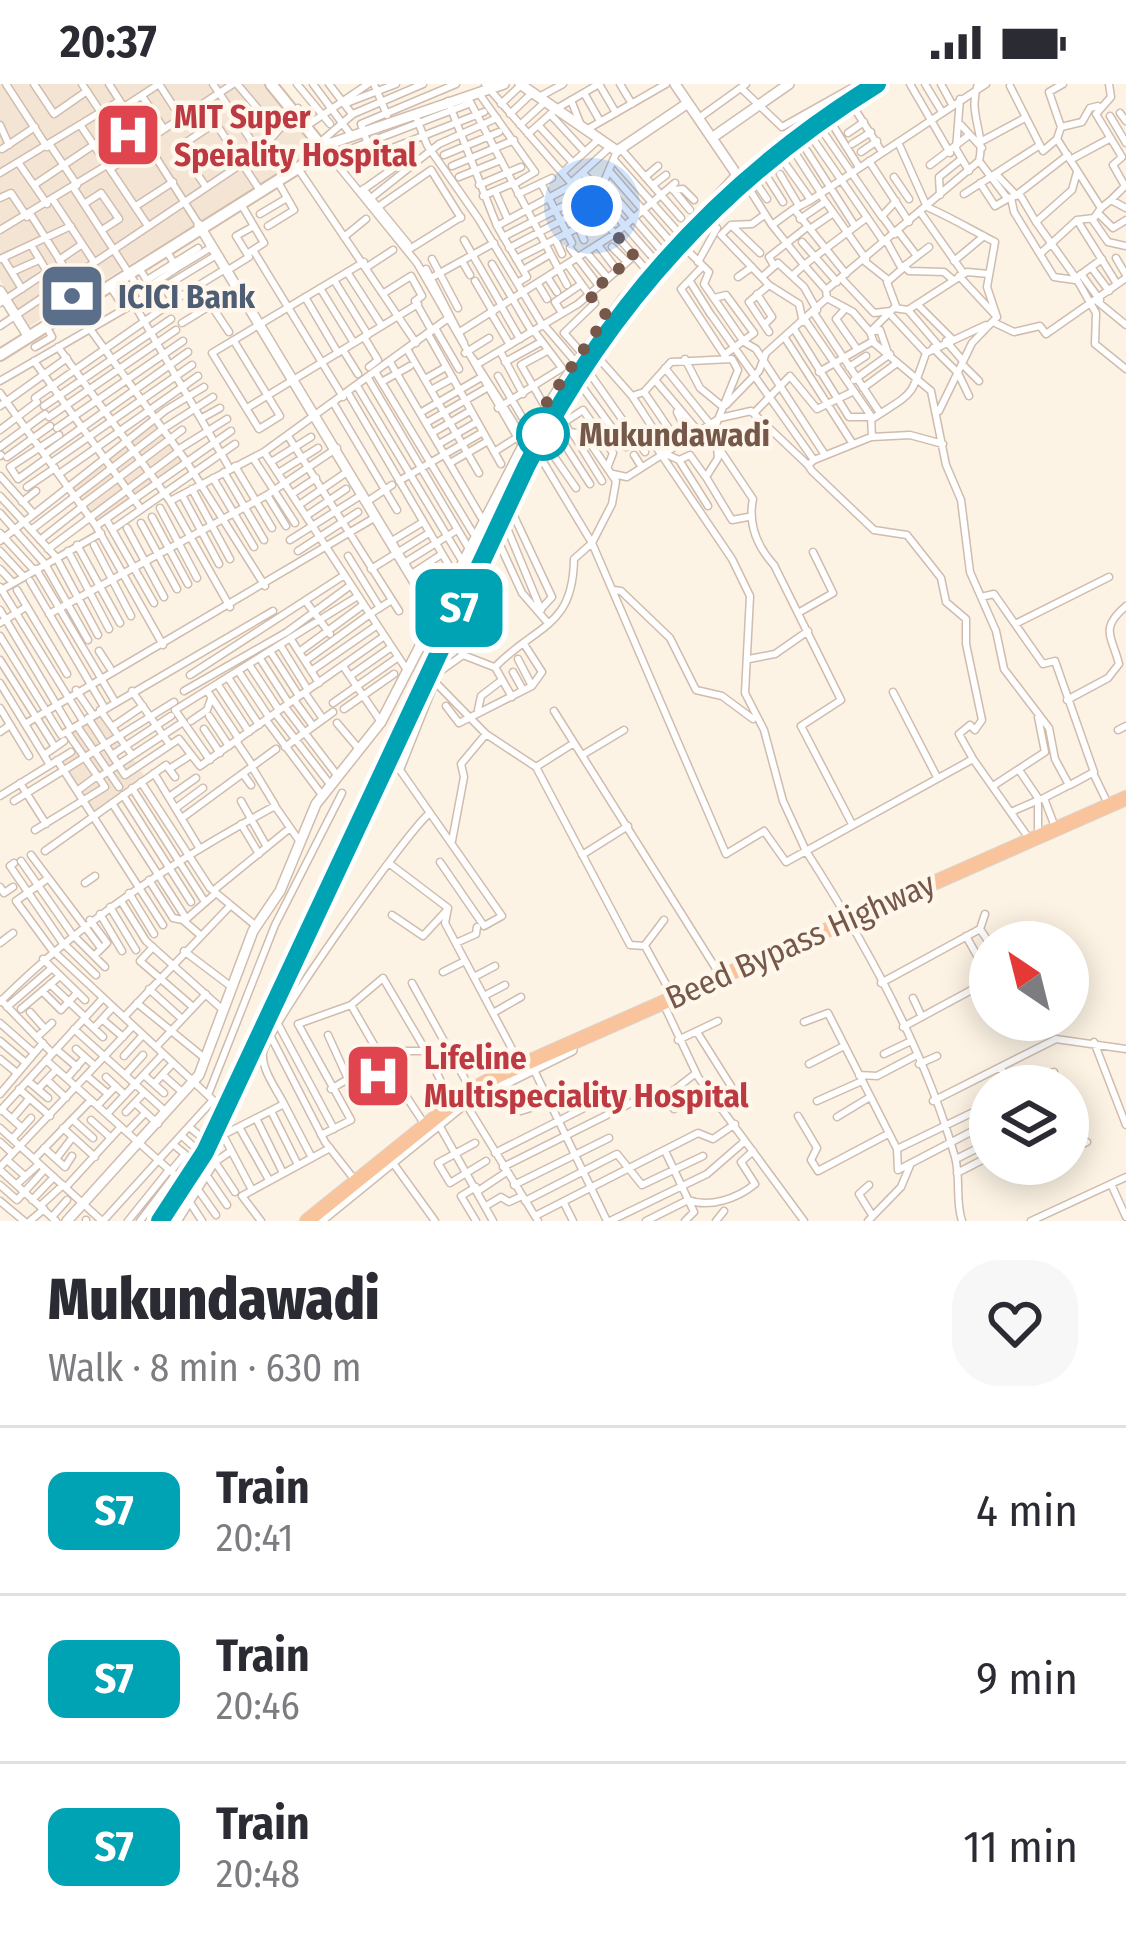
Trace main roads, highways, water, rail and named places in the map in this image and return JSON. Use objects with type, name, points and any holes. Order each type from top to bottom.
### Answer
[{"type":"highway","name":"Beed Bypass Highway","points":[[304,1221],[462,1097],[850,919],[1120,802]]},
{"type":"highway","name":"Beed Bypass Highway","points":[[669,1002],[720,974],[1120,802]]},
{"type":"highway","name":"Beed Bypass Highway","points":[[324,1218],[431,1123]]},
{"type":"main road","points":[[275,84],[327,147]]},
{"type":"main road","points":[[294,106],[327,147]]},
{"type":"main road","points":[[30,340],[84,299],[278,182],[327,147]]},
{"type":"main road","points":[[0,353],[30,340],[84,299],[297,168]]},
{"type":"railway","points":[[160,1221],[205,1152],[526,467],[558,408],[632,300],[720,204],[769,161],[877,84]]},
{"type":"train","name":"S7","points":[[160,1221],[205,1152],[526,467],[569,388],[616,317],[683,238],[796,139],[877,84]]},
{"type":"place","name":"MIT Super Speiality Hospital","points":[[128,135]]},
{"type":"place","name":"ICICI Bank","points":[[72,296]]},
{"type":"place","name":"Mukundawadi","points":[[543,434]]},
{"type":"place","name":"Lifeline Multispeciality Hospital","points":[[378,1076]]}]
